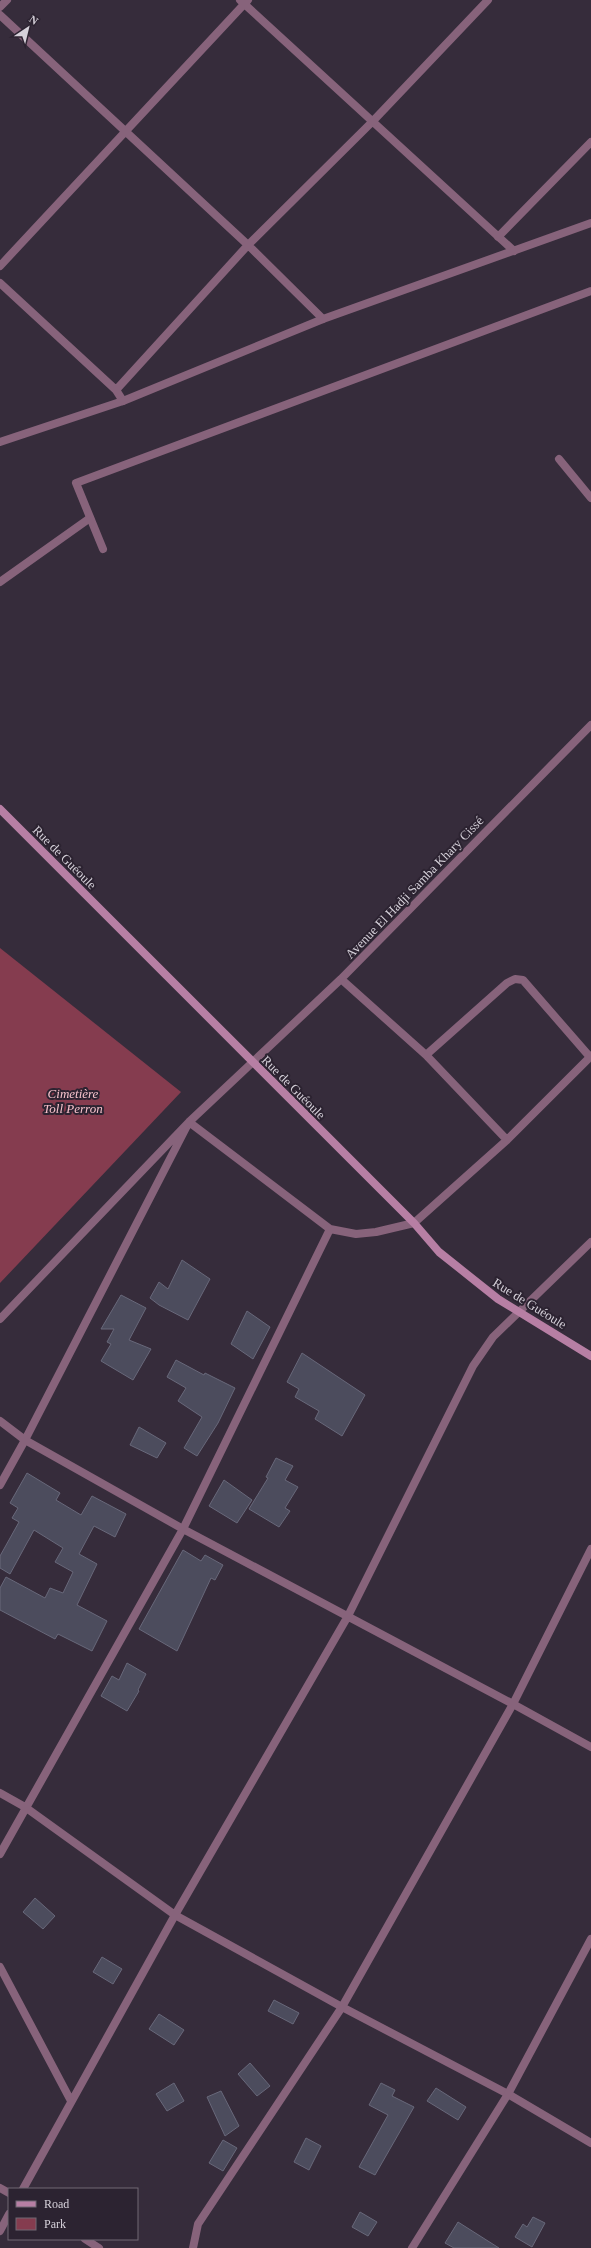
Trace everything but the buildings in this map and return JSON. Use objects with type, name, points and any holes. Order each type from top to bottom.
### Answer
[{"type":"main road","name":"Rue de Guéoule","points":[[0,809],[414,1223],[439,1252],[498,1299],[520,1311],[591,1356]]},
{"type":"street","points":[[0,7],[7,0]]},
{"type":"street","points":[[116,390],[248,245],[373,121],[488,0]]},
{"type":"street","points":[[0,266],[244,1],[514,251]]},
{"type":"street","points":[[0,15],[248,245],[323,319]]},
{"type":"street","points":[[498,237],[591,142]]},
{"type":"street","points":[[0,442],[123,401],[323,319],[591,223]]},
{"type":"street","points":[[0,283],[116,390],[123,401]]},
{"type":"street","points":[[103,549],[76,484],[591,291]]},
{"type":"street","points":[[559,459],[591,498]]},
{"type":"street","points":[[0,582],[90,518]]},
{"type":"street","name":"Avenue El Hadji Samba Khary Cissé","points":[[0,1319],[189,1122],[254,1064],[341,979],[591,725]]},
{"type":"street","points":[[341,979],[426,1056],[507,1140]]},
{"type":"street","points":[[0,1485],[25,1440],[189,1122],[330,1230],[356,1234],[376,1232],[414,1223],[507,1140],[591,1056],[523,980],[515,979],[508,983],[426,1056]]},
{"type":"street","points":[[0,1854],[25,1807],[183,1529],[330,1230]]},
{"type":"street","points":[[24,2188],[175,1915],[348,1616],[473,1366],[493,1337],[591,1242]]},
{"type":"street","points":[[0,1421],[25,1440],[183,1529],[591,1747]]},
{"type":"street","points":[[193,2248],[198,2224],[342,2007],[513,1704],[591,1549]]},
{"type":"street","points":[[0,1793],[25,1807],[175,1915],[342,2007],[508,2094],[591,2143]]},
{"type":"street","points":[[412,2248],[508,2094],[591,1938]]},
{"type":"street","points":[[0,1967],[72,2101]]},
{"type":"street","points":[[0,2231],[8,2216]]},
{"type":"street","points":[[87,2240],[99,2248]]},
{"type":"green space","name":"Cimetière Toll Perron","points":[[0,948],[181,1092],[0,1283]]}]
